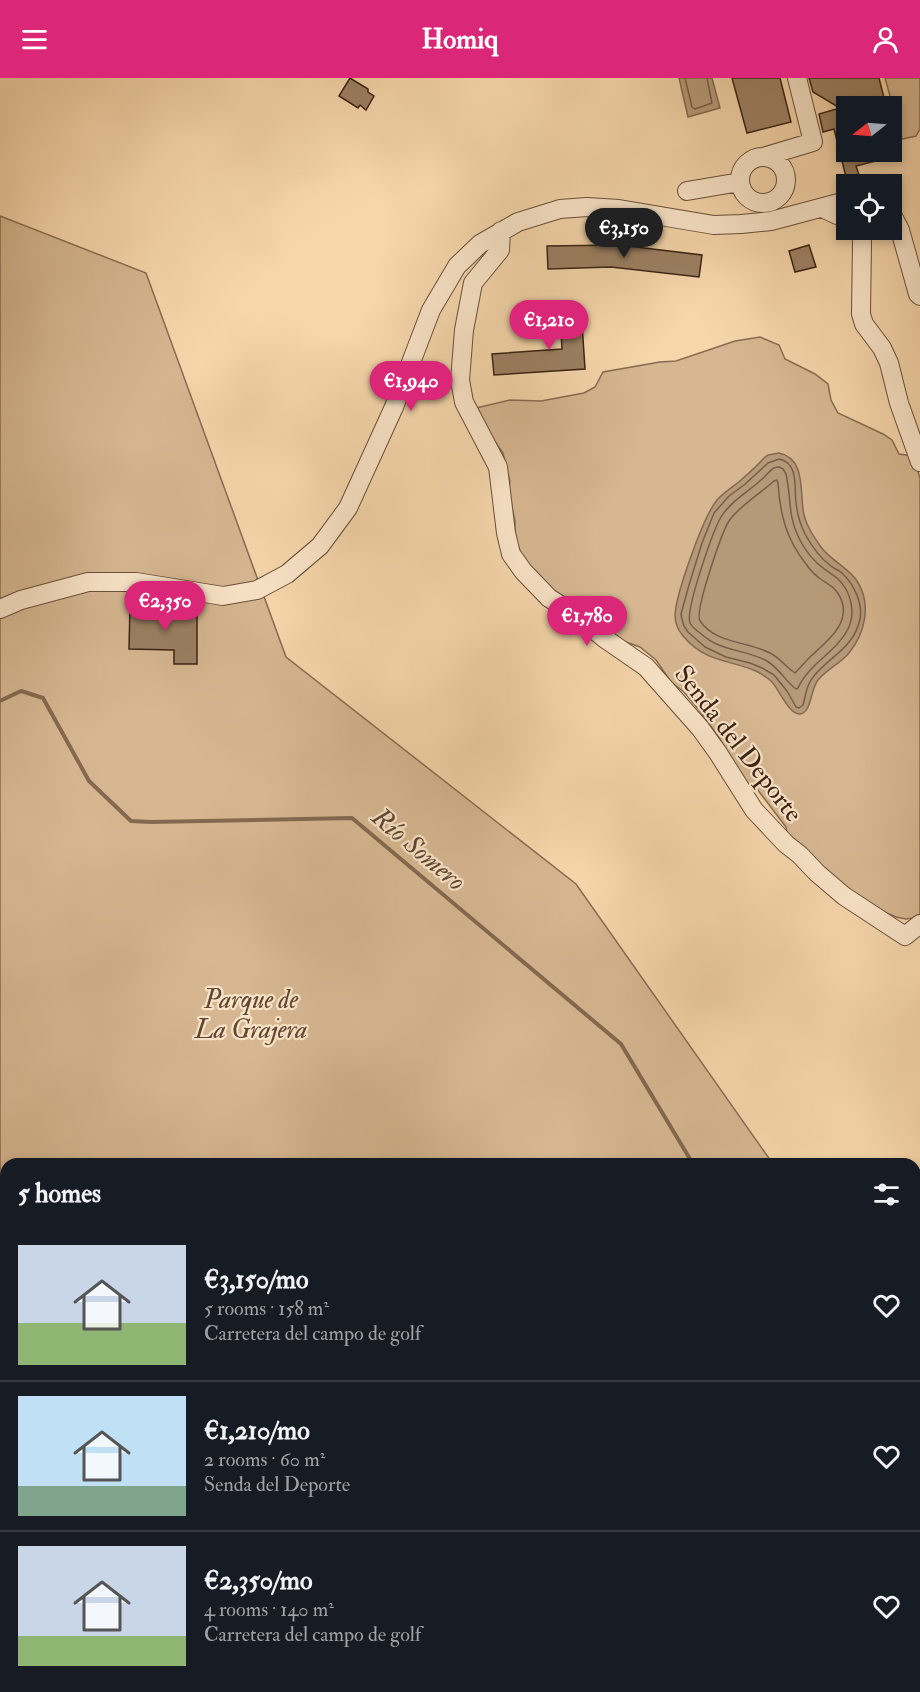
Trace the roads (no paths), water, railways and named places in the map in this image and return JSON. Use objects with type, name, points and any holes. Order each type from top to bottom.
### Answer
[{"type":"street","points":[[763,157],[770,158],[783,167],[786,182],[779,196],[765,202],[752,199],[742,189],[740,182],[744,167],[755,158],[813,142],[797,78]]},
{"type":"street","points":[[687,191],[740,182]]},
{"type":"street","points":[[765,202],[771,221]]},
{"type":"street","points":[[0,609],[21,600],[88,582],[136,582],[223,596],[257,590],[288,574],[320,546],[348,508],[394,407],[431,310],[457,266],[480,244],[518,222],[560,209],[587,207],[619,209],[714,225],[771,221],[836,204]]},
{"type":"street","points":[[819,209],[836,215]]},
{"type":"street","name":"Senda del Deporte","points":[[501,231],[500,250],[472,283],[459,380],[464,402],[498,467],[506,533],[511,554],[523,572],[549,598],[576,615],[646,668],[672,695],[718,753],[754,810],[817,873],[844,896],[905,936],[920,924]]},
{"type":"street","points":[[902,237],[920,296]]},
{"type":"street","points":[[862,240],[861,314],[864,324],[890,363],[899,403],[920,462]]},
{"type":"water","points":[[679,78],[712,78],[720,108],[688,117]]},
{"type":"water","points":[[779,453],[788,456],[798,469],[804,515],[811,532],[825,552],[857,581],[862,590],[865,609],[863,627],[855,645],[846,657],[818,680],[807,709],[800,714],[792,710],[774,685],[764,676],[746,667],[709,656],[692,645],[683,636],[675,618],[685,574],[711,509],[720,497],[764,458]]},
{"type":"waterway","name":"Río Somero","points":[[0,701],[21,691],[43,698],[89,781],[131,821],[352,818],[621,1044],[689,1158]]},
{"type":"park label","name":"Parque de La Grajera","points":[[251,1014]]}]
